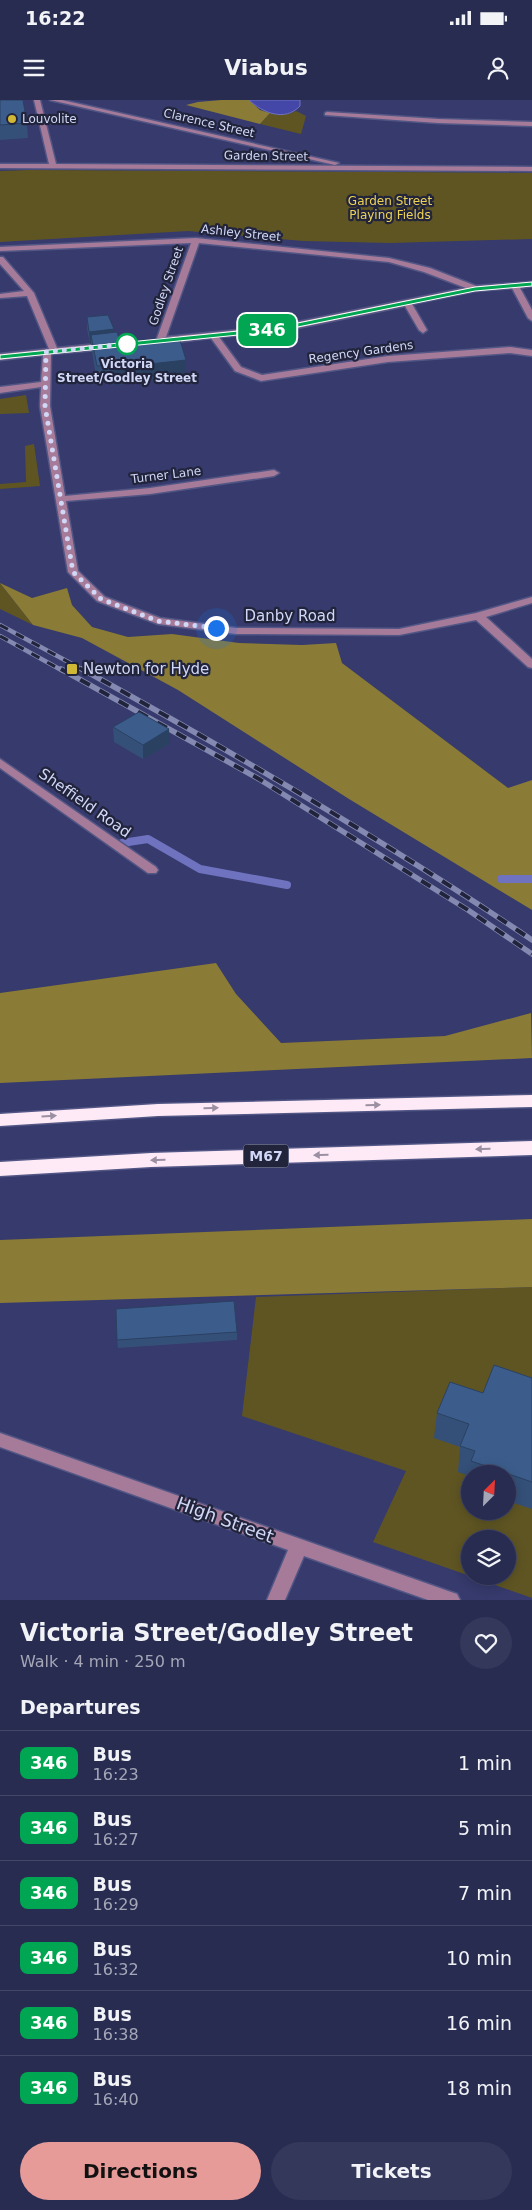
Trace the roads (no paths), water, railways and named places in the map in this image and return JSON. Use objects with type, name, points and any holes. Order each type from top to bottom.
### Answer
[{"type":"highway","points":[[0,1120],[158,1110],[532,1101]]},
{"type":"highway","name":"M67","points":[[0,1169],[151,1160],[532,1148]]},
{"type":"street","points":[[37,100],[53,165]]},
{"type":"street","name":"Clarence Street","points":[[53,100],[359,168]]},
{"type":"street","points":[[327,114],[438,121],[532,124]]},
{"type":"street","name":"Garden Street","points":[[0,166],[532,169]]},
{"type":"street","name":"Ashley Street","points":[[0,249],[196,240],[389,260],[427,270],[475,289]]},
{"type":"street","name":"Godley Street","points":[[160,340],[196,240]]},
{"type":"street","points":[[0,259],[30,293],[50,352]]},
{"type":"street","points":[[151,342],[278,329],[475,289],[532,284]]},
{"type":"street","points":[[514,285],[532,318]]},
{"type":"street","points":[[0,296],[30,293]]},
{"type":"street","points":[[407,302],[424,330]]},
{"type":"street","name":"Regency Gardens","points":[[213,335],[238,370],[261,378],[388,359],[510,350],[532,353]]},
{"type":"street","points":[[0,357],[112,346]]},
{"type":"street","name":"Danby Road","points":[[50,352],[45,406],[73,572],[101,599],[158,621],[236,631],[399,632],[478,616],[532,600]]},
{"type":"street","points":[[0,390],[46,384]]},
{"type":"street","name":"Turner Lane","points":[[60,499],[150,491],[274,473]]},
{"type":"street","points":[[478,616],[532,665]]},
{"type":"street","name":"Sheffield Road","points":[[0,763],[152,870]]},
{"type":"street","points":[[0,774],[14,773]]},
{"type":"street","name":"High Street","points":[[0,1440],[451,1600]]},
{"type":"street","points":[[276,1600],[298,1546]]},
{"type":"waterway","points":[[122,843],[148,839],[200,869],[287,885]]},
{"type":"waterway","points":[[501,879],[532,879]]},
{"type":"railway","points":[[0,625],[85,671]]},
{"type":"railway","points":[[0,636],[63,671]]},
{"type":"railway","points":[[61,669],[259,779],[468,910],[532,954]]},
{"type":"railway","points":[[82,669],[197,733],[367,834],[532,940]]},
{"type":"place","name":"Louvolite","points":[[12,119]]},
{"type":"place","name":"Victoria Street/Godley Street","points":[[127,344]]},
{"type":"place","name":"Newton for Hyde","points":[[72,669]]},
{"type":"park label","name":"Garden Street Playing Fields","points":[[390,208]]}]
